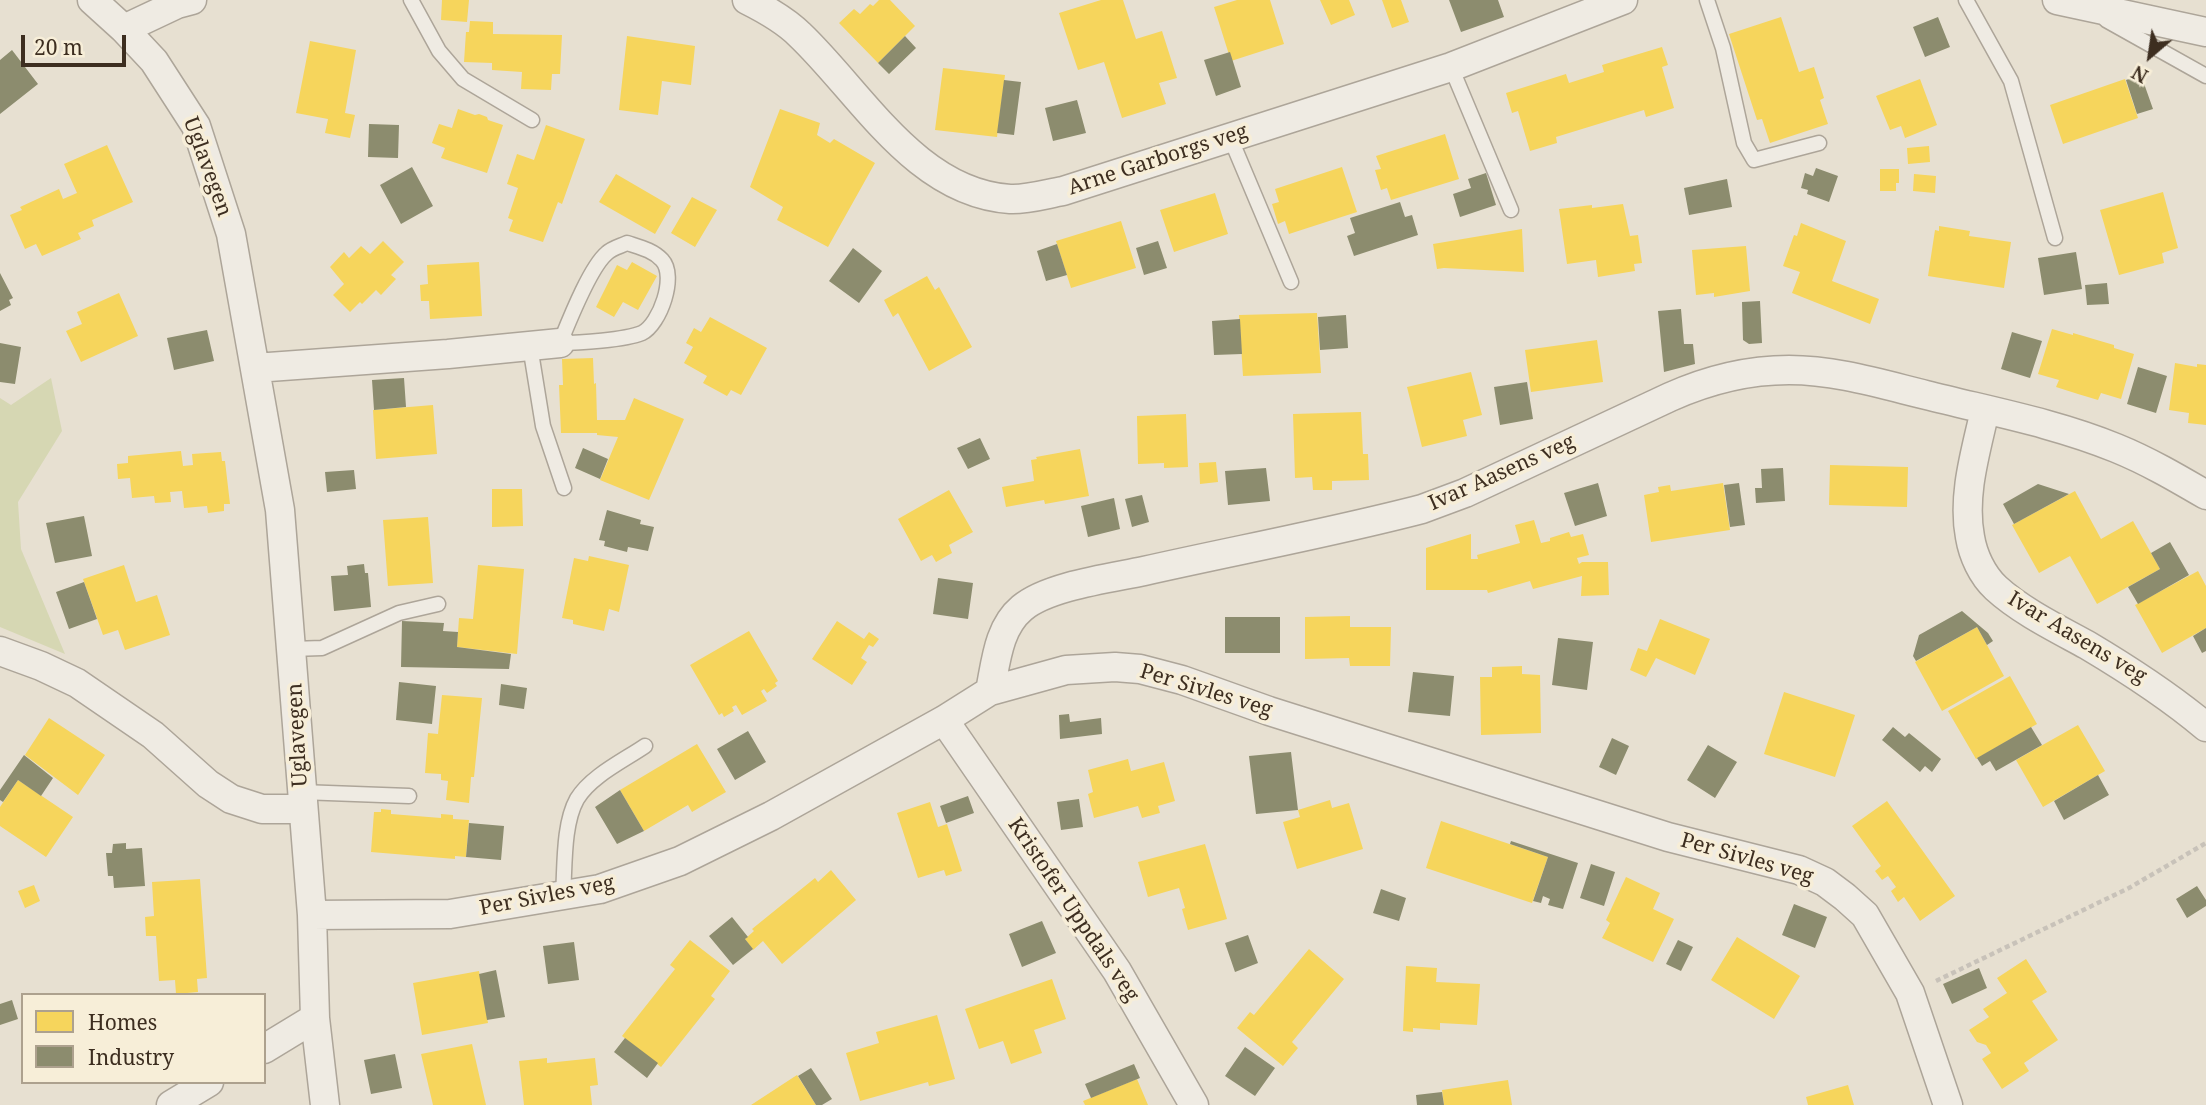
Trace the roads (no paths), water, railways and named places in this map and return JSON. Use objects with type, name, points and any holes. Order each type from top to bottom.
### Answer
[{"type":"street","name":"Uglavegen","points":[[92,0],[154,61],[196,126],[230,234],[280,510],[312,915],[315,1018],[324,1105]]},
{"type":"street","points":[[124,29],[177,4],[192,0]]},
{"type":"street","name":"Arne Garborgs veg","points":[[747,0],[799,33],[900,144],[940,176],[974,192],[1011,199],[1063,191],[1451,66],[1623,0]]},
{"type":"street","points":[[2069,3],[2206,32]]},
{"type":"street","points":[[255,368],[560,342]]},
{"type":"street","name":"Ivar Aasens veg","points":[[990,691],[1004,631],[1024,606],[1037,598],[1092,582],[1422,509],[1465,493],[1670,397],[1715,380],[1762,371],[1825,373],[2050,426],[2115,448],[2157,467],[2206,495]]},
{"type":"street","name":"Ivar Aasens veg","points":[[1985,410],[1969,483],[1968,523],[1970,539],[1981,569],[1989,581],[2004,595],[2155,686],[2206,727]]},
{"type":"street","points":[[0,651],[41,666],[77,684],[153,734],[208,784],[231,799],[262,809],[302,801]]},
{"type":"street","name":"Per Sivles veg","points":[[312,915],[450,914],[600,889],[680,861],[771,816],[944,720],[990,691],[1066,670],[1126,667],[1164,674],[1269,711],[1668,837],[1799,870],[1825,882],[1865,915],[1910,993],[1948,1105]]},
{"type":"street","name":"Kristofer Uppdals veg","points":[[944,720],[1117,971],[1194,1105]]},
{"type":"street","points":[[266,1048],[315,1018]]},
{"type":"street","points":[[172,1105],[206,1084]]},
{"type":"lane","points":[[411,0],[439,51],[463,79],[532,120]]},
{"type":"lane","points":[[1707,0],[1723,48],[1744,143],[1754,160],[1819,143]]},
{"type":"lane","points":[[1966,0],[2011,82],[2055,238]]},
{"type":"lane","points":[[2069,3],[2206,76]]},
{"type":"lane","points":[[1451,66],[1511,210]]},
{"type":"lane","points":[[1230,137],[1291,282]]},
{"type":"lane","points":[[627,243],[648,250],[663,260],[668,272],[666,295],[652,324],[642,332],[612,339],[560,342],[583,290],[607,252],[627,243]]},
{"type":"lane","points":[[530,346],[543,426],[564,488]]},
{"type":"lane","points":[[292,649],[322,648],[399,613],[438,604]]},
{"type":"lane","points":[[563,895],[567,829],[577,799],[593,781],[645,746]]},
{"type":"lane","points":[[302,801],[409,796]]}]
